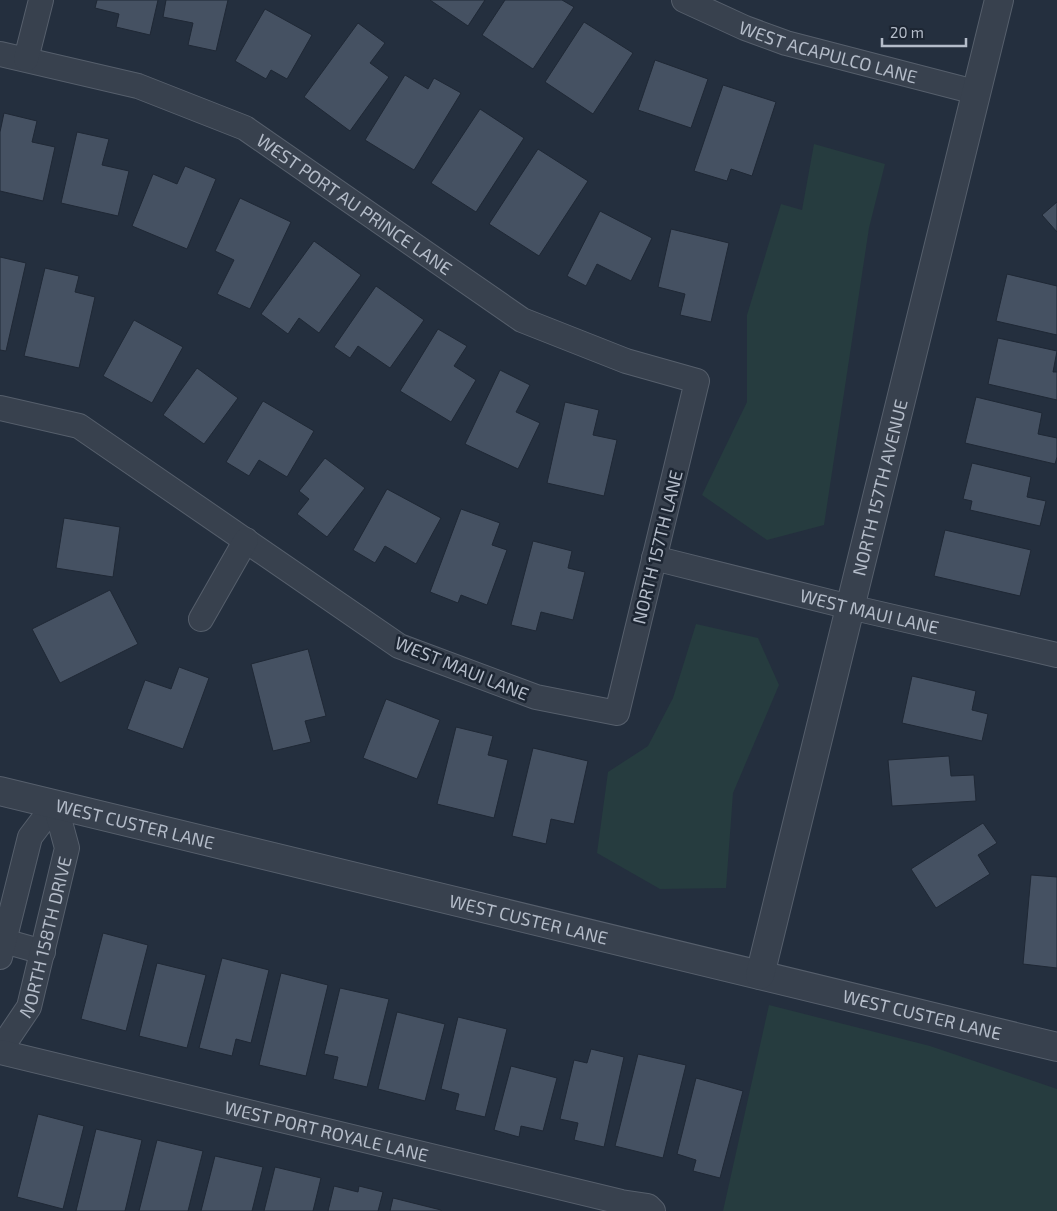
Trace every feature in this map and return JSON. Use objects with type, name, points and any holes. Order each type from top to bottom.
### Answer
[{"type":"street","points":[[26,59],[41,0]]},
{"type":"street","name":"WEST ACAPULCO LANE","points":[[684,0],[745,28],[786,43],[976,92]]},
{"type":"street","name":"NORTH 157TH AVENUE","points":[[760,975],[998,0]]},
{"type":"street","name":"WEST PORT AU PRINCE LANE","points":[[0,54],[138,86],[245,128],[522,320],[626,361],[698,381]]},
{"type":"street","name":"NORTH 157TH LANE","points":[[617,713],[698,381]]},
{"type":"street","name":"WEST MAUI LANE","points":[[0,408],[79,426],[399,646],[536,697],[617,713]]},
{"type":"street","points":[[201,619],[246,540]]},
{"type":"street","name":"WEST MAUI LANE","points":[[654,558],[850,607],[1057,655]]},
{"type":"street","name":"WEST CUSTER LANE","points":[[0,791],[1057,1047]]},
{"type":"street","name":"NORTH 158TH DRIVE","points":[[2,949],[30,837],[55,804]]},
{"type":"street","name":"NORTH 158TH DRIVE","points":[[0,1051],[29,1006],[68,848],[55,804]]},
{"type":"street","points":[[2,949],[43,952]]},
{"type":"street","name":"WEST PORT ROYALE LANE","points":[[0,1051],[611,1200],[648,1206],[653,1211]]},
{"type":"green space","points":[[814,144],[885,164],[869,228],[824,525],[767,540],[702,495],[747,402],[747,315],[781,204],[802,210]]},
{"type":"green space","points":[[696,624],[758,638],[779,685],[733,793],[726,888],[660,889],[597,853],[608,772],[648,746],[673,698]]},
{"type":"green space","points":[[769,1005],[930,1046],[1057,1089],[1057,1211],[723,1211]]},
{"type":"building","points":[[97,0],[158,0],[150,35],[116,27],[119,14],[95,8]]},
{"type":"building","points":[[166,0],[228,0],[216,51],[188,45],[193,23],[163,17]]},
{"type":"building","points":[[430,0],[485,0],[468,26]]},
{"type":"building","points":[[505,0],[562,0],[574,7],[533,69],[482,35]]},
{"type":"building","points":[[265,9],[312,35],[287,79],[271,70],[266,79],[235,61]]},
{"type":"building","points":[[584,22],[633,53],[593,114],[545,82]]},
{"type":"building","points":[[358,23],[385,43],[370,63],[389,77],[350,131],[304,97]]},
{"type":"building","points":[[655,60],[708,79],[691,128],[638,110]]},
{"type":"building","points":[[405,75],[428,89],[434,78],[461,93],[414,170],[365,140]]},
{"type":"building","points":[[723,85],[776,102],[752,176],[731,169],[727,181],[694,171]]},
{"type":"building","points":[[480,109],[524,138],[476,212],[431,183]]},
{"type":"building","points":[[4,113],[37,121],[32,142],[55,147],[43,201],[0,191],[0,132]]},
{"type":"building","points":[[77,132],[109,139],[102,165],[129,171],[118,216],[61,203]]},
{"type":"building","points":[[538,149],[588,181],[539,256],[489,224]]},
{"type":"building","points":[[185,166],[216,179],[187,249],[132,226],[153,174],[177,184]]},
{"type":"building","points":[[240,198],[291,222],[250,309],[217,294],[234,260],[215,251]]},
{"type":"building","points":[[1057,202],[1057,232],[1042,215]]},
{"type":"building","points":[[600,211],[652,238],[631,281],[597,264],[586,286],[567,276]]},
{"type":"building","points":[[671,229],[729,243],[711,322],[680,315],[685,294],[658,287]]},
{"type":"building","points":[[314,241],[361,275],[319,333],[299,318],[288,334],[261,314]]},
{"type":"building","points":[[0,257],[26,263],[6,351],[0,350]]},
{"type":"building","points":[[45,268],[79,276],[75,292],[95,297],[79,368],[24,356]]},
{"type":"building","points":[[1007,274],[1057,286],[1057,335],[996,321]]},
{"type":"building","points":[[376,286],[424,320],[390,368],[358,346],[350,358],[334,347]]},
{"type":"building","points":[[134,320],[183,347],[152,403],[103,376]]},
{"type":"building","points":[[438,329],[467,346],[454,366],[476,380],[451,422],[400,391]]},
{"type":"building","points":[[998,338],[1057,351],[1053,372],[1057,372],[1057,400],[988,384]]},
{"type":"building","points":[[197,368],[238,398],[204,444],[163,415]]},
{"type":"building","points":[[500,370],[530,385],[516,412],[540,423],[518,469],[465,444]]},
{"type":"building","points":[[976,397],[1042,413],[1038,434],[1057,438],[1055,464],[965,443]]},
{"type":"building","points":[[263,401],[314,431],[287,477],[259,460],[249,476],[226,462]]},
{"type":"building","points":[[565,402],[599,410],[593,435],[617,440],[604,496],[547,483]]},
{"type":"building","points":[[325,458],[365,488],[327,537],[297,514],[309,499],[299,491]]},
{"type":"building","points":[[972,463],[1031,477],[1027,497],[1046,501],[1040,526],[970,510],[972,501],[963,499]]},
{"type":"building","points":[[387,489],[441,518],[416,564],[385,546],[375,563],[353,550]]},
{"type":"building","points":[[461,509],[500,523],[492,545],[507,550],[487,605],[461,595],[458,603],[430,592]]},
{"type":"building","points":[[64,518],[120,527],[113,577],[56,568]]},
{"type":"building","points":[[945,530],[1031,550],[1020,596],[934,576]]},
{"type":"building","points":[[533,541],[572,551],[568,568],[585,572],[573,620],[541,612],[536,631],[511,625]]},
{"type":"building","points":[[110,590],[138,644],[60,683],[32,629]]},
{"type":"building","points":[[308,649],[326,716],[305,721],[311,742],[273,751],[251,664]]},
{"type":"building","points":[[179,667],[209,678],[183,749],[127,729],[145,680],[171,689]]},
{"type":"building","points":[[912,676],[976,691],[972,710],[988,714],[982,741],[902,723]]},
{"type":"building","points":[[386,699],[440,720],[417,779],[363,758]]},
{"type":"building","points":[[456,727],[493,736],[488,755],[508,760],[494,818],[437,804]]},
{"type":"building","points":[[533,748],[588,761],[574,824],[551,819],[546,844],[512,836]]},
{"type":"building","points":[[949,756],[951,776],[974,775],[976,801],[892,806],[888,760]]},
{"type":"building","points":[[983,823],[997,843],[978,855],[990,874],[936,908],[911,869]]},
{"type":"building","points":[[1031,875],[1057,877],[1057,968],[1023,964]]},
{"type":"building","points":[[103,933],[148,945],[126,1031],[81,1019]]},
{"type":"building","points":[[222,958],[269,970],[251,1043],[236,1039],[232,1056],[199,1048]]},
{"type":"building","points":[[157,963],[206,975],[187,1048],[139,1036]]},
{"type":"building","points":[[281,973],[328,985],[306,1076],[259,1065]]},
{"type":"building","points":[[340,988],[389,999],[367,1087],[333,1079],[338,1057],[324,1054]]},
{"type":"building","points":[[397,1012],[445,1024],[425,1101],[378,1089]]},
{"type":"building","points":[[458,1017],[507,1029],[485,1117],[455,1110],[459,1094],[441,1089]]},
{"type":"building","points":[[591,1049],[624,1057],[604,1147],[574,1140],[578,1123],[560,1119],[574,1060],[587,1063]]},
{"type":"building","points":[[638,1054],[686,1065],[663,1158],[615,1146]]},
{"type":"building","points":[[511,1066],[557,1078],[543,1131],[521,1126],[519,1137],[494,1130]]},
{"type":"building","points":[[696,1078],[743,1091],[720,1178],[693,1171],[696,1160],[677,1154]]},
{"type":"building","points":[[38,1114],[84,1126],[63,1209],[17,1197]]},
{"type":"building","points":[[96,1129],[142,1140],[125,1211],[76,1211]]},
{"type":"building","points":[[157,1140],[203,1151],[188,1211],[139,1211]]},
{"type":"building","points":[[215,1156],[263,1167],[252,1211],[201,1211]]},
{"type":"building","points":[[275,1167],[321,1178],[313,1211],[264,1211]]},
{"type":"building","points":[[334,1186],[358,1192],[359,1186],[383,1192],[378,1211],[328,1211]]},
{"type":"building","points":[[393,1198],[441,1210],[441,1211],[390,1211]]}]
